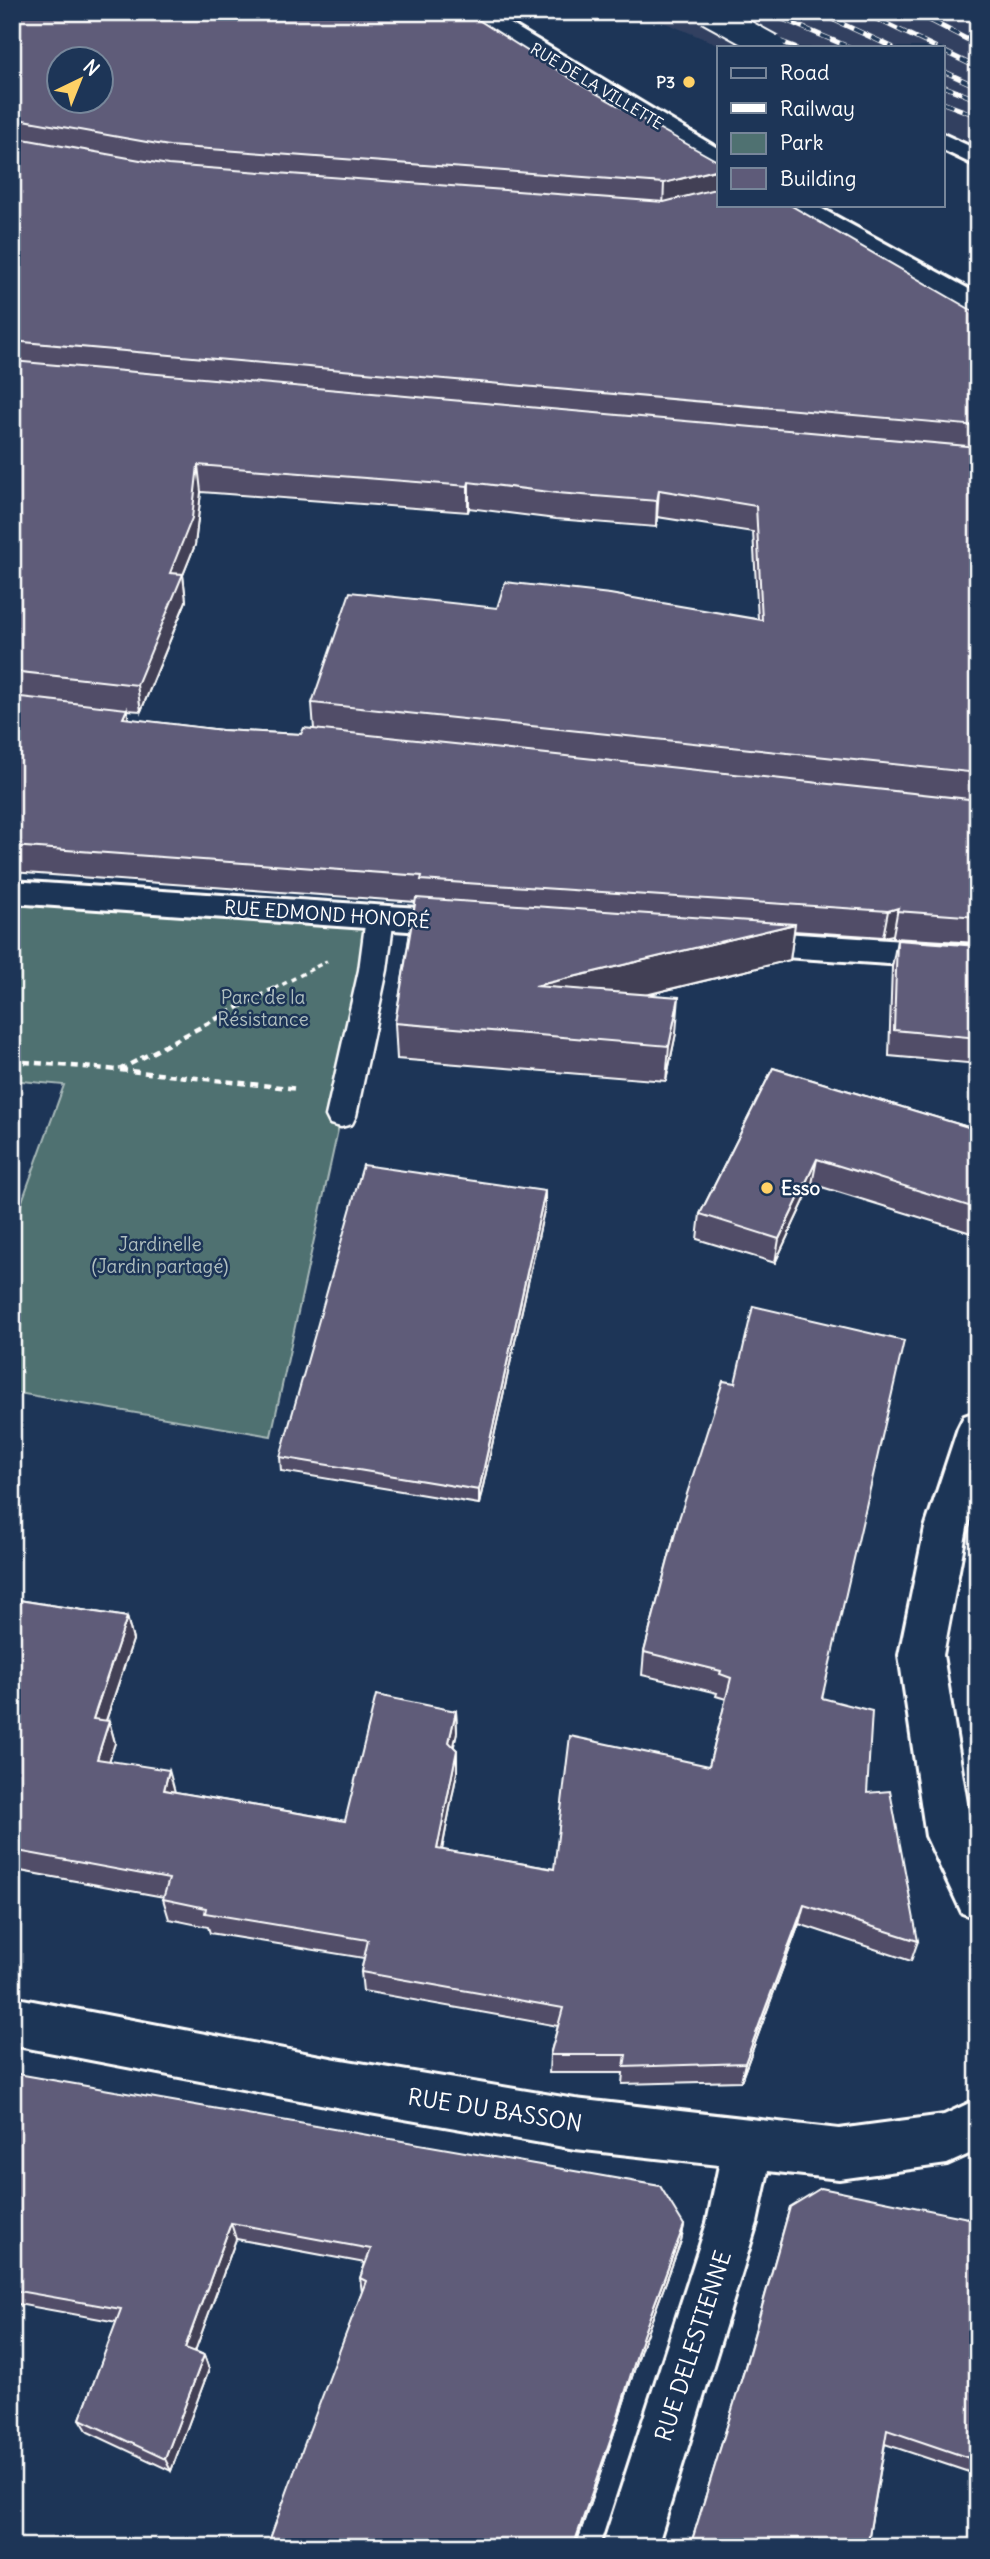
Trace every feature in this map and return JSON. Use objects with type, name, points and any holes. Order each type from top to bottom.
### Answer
[{"type":"main road","name":"RUE DE LA VILLETTE","points":[[475,12],[717,158]]},
{"type":"main road","points":[[708,12],[770,46]]},
{"type":"main road","points":[[944,142],[978,160]]},
{"type":"main road","points":[[799,206],[978,306]]},
{"type":"main road","name":"RUE EDMOND HONORÉ","points":[[12,892],[379,926],[491,925]]},
{"type":"main road","points":[[714,940],[978,958]]},
{"type":"main road","points":[[978,1428],[946,1528],[921,1655],[948,1836],[978,1898]]},
{"type":"main road","name":"RUE DU BASSON","points":[[12,2021],[322,2081],[575,2124],[839,2154],[947,2139],[978,2124]]},
{"type":"main road","name":"RUE DELESTIENNE","points":[[629,2547],[732,2223],[748,2144]]},
{"type":"lane","points":[[343,1105],[379,926]]},
{"type":"path","points":[[119,1070],[379,926]]},
{"type":"path","points":[[12,1061],[119,1070],[343,1105]]},
{"type":"shaded area","points":[[639,12],[978,12],[978,154],[944,137],[944,46],[722,46]]},
{"type":"green space","points":[[12,892],[380,917],[373,970],[271,1436],[12,1392],[12,1229],[64,1085],[12,1080]]},
{"type":"building","points":[[12,12],[466,12],[581,85],[717,161],[717,170],[664,183],[169,146],[12,118]]},
{"type":"building","points":[[12,137],[168,165],[664,202],[717,189],[717,206],[792,206],[978,314],[978,426],[12,341]]},
{"type":"building","points":[[12,361],[978,447],[978,773],[312,703],[350,592],[497,608],[505,582],[610,594],[762,620],[756,506],[659,490],[657,501],[469,482],[468,486],[198,465],[192,518],[170,573],[183,574],[137,685],[12,671]]},
{"type":"building","points":[[12,696],[127,709],[123,718],[222,730],[301,734],[304,728],[978,800],[978,917],[897,911],[898,908],[888,911],[421,880],[422,876],[12,846]]},
{"type":"building","points":[[416,898],[795,924],[535,986],[679,997],[669,1046],[395,1023]]},
{"type":"building","points":[[897,940],[978,946],[978,1038],[894,1030]]},
{"type":"building","points":[[773,1068],[978,1130],[978,1209],[817,1159],[779,1239],[700,1214]]},
{"type":"building","points":[[363,1165],[545,1191],[479,1490],[280,1457]]},
{"type":"building","points":[[753,1306],[904,1341],[822,1698],[872,1711],[867,1793],[890,1791],[918,1941],[804,1905],[745,2063],[624,2067],[626,2055],[550,2055],[563,2008],[361,1972],[368,1940],[205,1913],[206,1908],[163,1899],[169,1879],[12,1850],[12,1599],[127,1617],[93,1719],[109,1721],[97,1759],[169,1770],[164,1790],[345,1821],[376,1695],[456,1711],[449,1742],[457,1750],[437,1849],[554,1869],[570,1736],[709,1766],[731,1678],[720,1674],[721,1671],[644,1652],[678,1522],[723,1381],[735,1383]]},
{"type":"building","points":[[12,2073],[660,2186],[684,2225],[643,2335],[573,2547],[267,2547],[366,2281],[360,2278],[371,2249],[231,2223],[185,2348],[204,2355],[165,2459],[80,2419],[121,2309],[12,2290]]},
{"type":"building","points":[[821,2188],[978,2220],[978,2461],[887,2430],[867,2547],[690,2547],[744,2371],[790,2207]]},
{"type":"railway","points":[[702,12],[792,46]]},
{"type":"railway","points":[[766,12],[847,46]]},
{"type":"railway","points":[[817,12],[890,46]]},
{"type":"railway","points":[[862,12],[933,46]]},
{"type":"railway","points":[[914,12],[978,45]]},
{"type":"railway","points":[[944,51],[978,68]]},
{"type":"railway","points":[[944,71],[978,87]]},
{"type":"railway","points":[[944,86],[978,100]]},
{"type":"railway","points":[[944,103],[978,116]]},
{"type":"place","name":"P3","points":[[689,82]]},
{"type":"place","name":"Esso","points":[[767,1188]]},
{"type":"park label","name":"Parc de la Résistance","points":[[263,1008]]},
{"type":"park label","name":"Jardinelle (Jardin partagé)","points":[[160,1255]]}]
